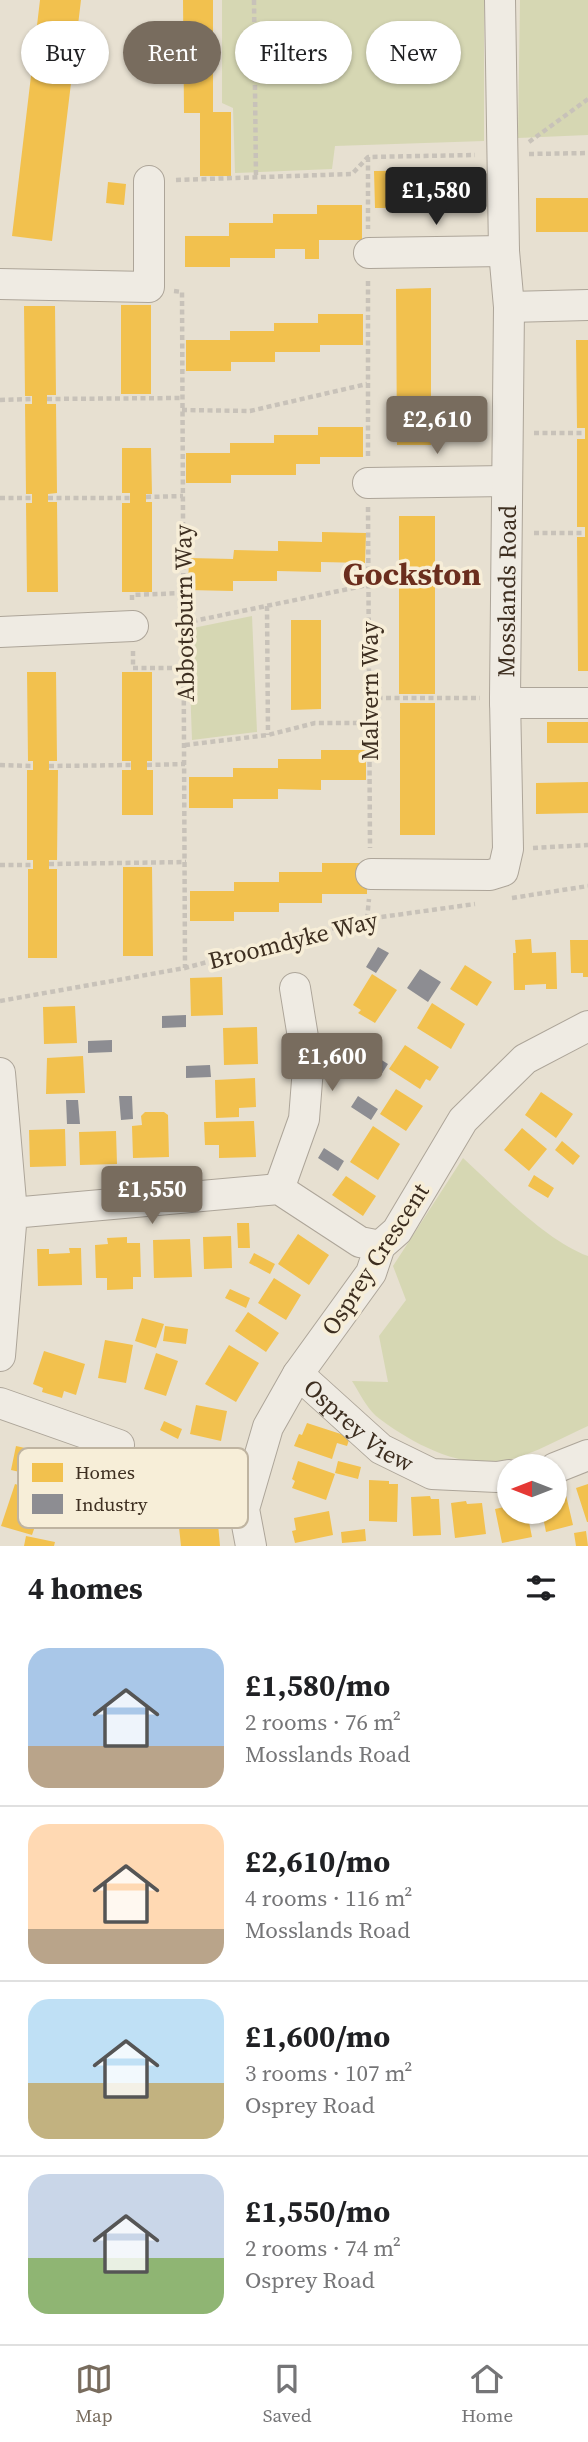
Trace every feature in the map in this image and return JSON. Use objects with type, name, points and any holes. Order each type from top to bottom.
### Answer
[{"type":"street","name":"Mosslands Road","points":[[500,0],[508,154],[504,251],[509,307],[505,700],[508,849]]},
{"type":"street","points":[[0,284],[149,287],[149,181]]},
{"type":"street","points":[[369,253],[504,251]]},
{"type":"street","points":[[509,307],[588,305]]},
{"type":"street","name":"Mosslands Road","points":[[368,483],[507,481]]},
{"type":"street","points":[[0,632],[133,626]]},
{"type":"street","name":"Mosslands Road","points":[[505,700],[588,704]]},
{"type":"street","points":[[371,874],[490,875],[503,871],[508,849]]},
{"type":"street","points":[[279,1189],[304,1119],[308,1068],[295,988]]},
{"type":"street","name":"Osprey Crescent","points":[[248,1495],[268,1427],[298,1374],[371,1273],[380,1246],[397,1231],[463,1120],[525,1059],[588,1026]]},
{"type":"street","points":[[0,1073],[12,1213],[0,1356]]},
{"type":"street","points":[[12,1213],[279,1189],[360,1242],[380,1246]]},
{"type":"street","name":"Osprey View","points":[[298,1374],[381,1448],[432,1474],[497,1477]]},
{"type":"street","points":[[0,1403],[119,1445]]},
{"type":"street","points":[[567,1463],[588,1455]]},
{"type":"street","name":"Osprey Crescent","points":[[247,1528],[250,1546]]},
{"type":"path","points":[[254,0],[256,177]]},
{"type":"path","points":[[508,154],[588,99]]},
{"type":"path","points":[[149,181],[352,174],[368,157],[588,153]]},
{"type":"path","name":"Malvern Way","points":[[367,919],[371,874],[368,157]]},
{"type":"path","name":"Abbotsburn Way","points":[[149,287],[182,292],[185,968]]},
{"type":"path","points":[[182,410],[250,411],[367,384]]},
{"type":"path","points":[[47,399],[182,398]]},
{"type":"path","points":[[0,400],[32,399]]},
{"type":"path","points":[[508,433],[585,433]]},
{"type":"path","points":[[146,497],[183,496]]},
{"type":"path","points":[[0,498],[32,498]]},
{"type":"path","points":[[48,498],[130,498]]},
{"type":"path","points":[[506,534],[585,533]]},
{"type":"path","points":[[184,623],[368,585]]},
{"type":"path","points":[[267,606],[268,735]]},
{"type":"path","points":[[369,698],[505,700]]},
{"type":"path","points":[[185,745],[268,735],[316,723],[369,723]]},
{"type":"path","points":[[147,765],[185,764]]},
{"type":"path","points":[[0,765],[33,766]]},
{"type":"path","points":[[49,766],[131,765]]},
{"type":"path","points":[[508,849],[588,845]]},
{"type":"path","points":[[49,864],[186,862]]},
{"type":"path","points":[[0,865],[33,864]]},
{"type":"path","points":[[500,900],[588,886]]},
{"type":"path","name":"Broomdyke Way","points":[[0,1001],[185,968],[367,919],[488,902]]},
{"type":"green space","points":[[222,0],[484,0],[484,141],[335,146],[332,169],[235,173],[233,108],[222,103]]},
{"type":"green space","points":[[520,0],[588,0],[588,135],[518,138]]},
{"type":"green space","points":[[252,616],[257,732],[192,740],[188,629]]},
{"type":"green space","points":[[463,1158],[539,1226],[572,1249],[588,1256],[588,1426],[526,1454],[497,1454],[497,1462],[488,1463],[453,1458],[436,1452],[376,1416],[352,1381],[388,1382],[379,1336],[406,1300],[393,1266]]},
{"type":"building: Homes","points":[[40,0],[81,0],[78,21],[38,21]]},
{"type":"building: Homes","points":[[183,0],[213,0],[213,21],[183,21]]},
{"type":"building: Homes","points":[[30,84],[71,84],[52,241],[12,236]]},
{"type":"building: Homes","points":[[184,84],[213,84],[213,112],[231,112],[231,176],[200,176],[200,113],[184,113]]},
{"type":"building: Homes","points":[[465,170],[465,208],[375,208],[374,171]]},
{"type":"building: Homes","points":[[108,182],[126,184],[124,205],[106,203]]},
{"type":"building: Homes","points":[[536,198],[588,198],[588,232],[536,232]]},
{"type":"building: Homes","points":[[317,205],[362,205],[362,240],[319,240],[319,259],[305,259],[305,249],[275,249],[275,258],[230,258],[230,267],[185,267],[185,236],[229,236],[229,223],[273,223],[273,214],[317,214]]},
{"type":"building: Homes","points":[[431,288],[431,445],[397,445],[396,289]]},
{"type":"building: Homes","points":[[121,305],[151,305],[151,394],[121,394]]},
{"type":"building: Homes","points":[[24,306],[55,306],[56,395],[47,395],[47,404],[56,404],[57,493],[48,494],[48,502],[57,502],[58,592],[27,592],[26,503],[32,503],[32,494],[26,494],[25,404],[32,404],[32,396],[25,396]]},
{"type":"building: Homes","points":[[318,314],[363,314],[363,345],[320,345],[320,352],[275,352],[275,362],[231,362],[231,371],[186,371],[186,340],[230,340],[230,331],[274,331],[274,323],[318,323]]},
{"type":"building: Homes","points":[[576,340],[588,340],[588,671],[578,671],[577,537],[585,537],[585,527],[577,527],[577,439],[585,439],[585,428],[577,428]]},
{"type":"building: Homes","points":[[318,427],[363,427],[363,457],[320,457],[320,464],[296,464],[296,475],[231,475],[231,483],[186,483],[186,453],[230,453],[230,443],[274,443],[274,435],[318,435]]},
{"type":"building: Homes","points":[[122,448],[151,448],[152,494],[146,494],[146,502],[152,502],[152,592],[122,592],[122,503],[130,503],[130,493],[122,493]]},
{"type":"building: Homes","points":[[399,516],[435,516],[435,694],[399,694]]},
{"type":"building: Homes","points":[[322,532],[366,533],[365,563],[321,562],[321,572],[277,571],[277,581],[233,581],[233,591],[188,590],[189,558],[233,559],[234,550],[278,551],[278,541],[322,542]]},
{"type":"building: Homes","points":[[291,620],[321,620],[321,709],[291,710]]},
{"type":"building: Homes","points":[[27,672],[56,672],[57,761],[49,761],[49,770],[58,770],[57,860],[49,860],[49,869],[57,869],[57,958],[28,958],[28,869],[33,869],[33,860],[27,860],[27,770],[33,770],[33,761],[28,761]]},
{"type":"building: Homes","points":[[122,672],[152,672],[152,761],[147,761],[147,770],[153,770],[153,815],[122,815],[122,770],[131,770],[131,761],[122,761]]},
{"type":"building: Homes","points":[[400,703],[435,703],[435,835],[400,835]]},
{"type":"building: Homes","points":[[547,722],[588,722],[588,743],[547,743]]},
{"type":"building: Homes","points":[[321,750],[366,750],[366,780],[321,780],[321,790],[278,789],[278,799],[233,799],[233,808],[189,808],[189,777],[233,777],[233,768],[278,768],[278,759],[321,759]]},
{"type":"building: Homes","points":[[588,782],[588,813],[536,814],[536,783]]},
{"type":"building: Homes","points":[[322,863],[367,863],[367,894],[322,894],[322,903],[279,903],[279,912],[234,912],[234,921],[190,921],[190,891],[234,891],[234,882],[279,882],[279,872],[322,872]]},
{"type":"building: Homes","points":[[123,867],[152,867],[153,956],[123,956]]},
{"type":"building: Homes","points":[[531,939],[532,953],[556,952],[557,989],[546,989],[546,984],[525,985],[525,990],[514,990],[515,940]]},
{"type":"building: Homes","points":[[570,940],[588,940],[588,977],[583,977],[583,973],[571,973]]},
{"type":"building: Homes","points":[[465,965],[492,982],[477,1006],[450,989]]},
{"type":"building: Homes","points":[[372,974],[397,990],[375,1023],[358,1013],[361,1010],[353,1005]]},
{"type":"building: Homes","points":[[222,977],[223,1015],[191,1016],[190,978]]},
{"type":"building: Homes","points":[[432,1003],[465,1024],[451,1049],[417,1028]]},
{"type":"building: Homes","points":[[75,1006],[77,1043],[44,1044],[43,1007]]},
{"type":"building: Homes","points":[[257,1027],[258,1064],[224,1065],[223,1028]]},
{"type":"building: Homes","points":[[405,1045],[439,1067],[430,1081],[426,1079],[420,1089],[389,1069]]},
{"type":"building: Homes","points":[[83,1056],[85,1093],[46,1094],[47,1058]]},
{"type":"building: Homes","points":[[255,1078],[256,1107],[239,1108],[239,1117],[216,1118],[215,1080]]},
{"type":"building: Homes","points":[[396,1089],[423,1106],[406,1131],[380,1114]]},
{"type":"building: Homes","points":[[541,1092],[573,1114],[556,1138],[525,1115]]},
{"type":"building: Homes","points":[[145,1112],[164,1112],[168,1115],[169,1157],[133,1158],[132,1126],[142,1125],[141,1116]]},
{"type":"building: Homes","points":[[254,1121],[256,1157],[219,1158],[219,1145],[205,1145],[204,1122]]},
{"type":"building: Homes","points":[[373,1126],[400,1144],[378,1180],[350,1162]]},
{"type":"building: Homes","points":[[522,1128],[547,1149],[529,1171],[504,1150]]},
{"type":"building: Homes","points":[[65,1129],[66,1166],[30,1167],[29,1130]]},
{"type":"building: Homes","points":[[116,1131],[117,1164],[80,1165],[79,1132]]},
{"type":"building: Homes","points":[[562,1141],[580,1156],[573,1165],[555,1150]]},
{"type":"building: Homes","points":[[534,1175],[554,1188],[548,1198],[528,1186]]},
{"type":"building: Homes","points":[[346,1176],[376,1196],[363,1216],[332,1195]]},
{"type":"building: Homes","points":[[237,1223],[249,1223],[250,1248],[238,1248]]},
{"type":"building: Homes","points":[[298,1234],[329,1255],[309,1285],[278,1264]]},
{"type":"building: Homes","points":[[231,1236],[232,1268],[204,1269],[203,1237]]},
{"type":"building: Homes","points":[[127,1237],[127,1243],[140,1243],[141,1277],[133,1277],[133,1289],[107,1290],[107,1278],[96,1278],[95,1245],[108,1244],[107,1238]]},
{"type":"building: Homes","points":[[190,1239],[192,1277],[154,1278],[153,1240]]},
{"type":"building: Homes","points":[[69,1248],[81,1248],[82,1285],[38,1286],[37,1249],[49,1249],[49,1254],[70,1253]]},
{"type":"building: Homes","points":[[254,1253],[275,1264],[270,1274],[249,1263]]},
{"type":"building: Homes","points":[[274,1278],[301,1295],[286,1320],[258,1303]]},
{"type":"building: Homes","points":[[230,1289],[250,1298],[246,1308],[225,1298]]},
{"type":"building: Homes","points":[[248,1312],[279,1333],[266,1352],[235,1331]]},
{"type":"building: Homes","points":[[142,1318],[164,1324],[156,1348],[135,1341]]},
{"type":"building: Homes","points":[[165,1326],[188,1329],[186,1344],[163,1341]]},
{"type":"building: Homes","points":[[105,1340],[133,1345],[126,1383],[98,1378]]},
{"type":"building: Homes","points":[[229,1345],[259,1363],[236,1402],[205,1384]]},
{"type":"building: Homes","points":[[44,1351],[85,1364],[76,1395],[64,1391],[62,1398],[42,1392],[43,1388],[33,1384]]},
{"type":"building: Homes","points":[[156,1353],[178,1361],[166,1396],[144,1389]]},
{"type":"building: Homes","points":[[196,1405],[227,1411],[221,1441],[190,1434]]},
{"type":"building: Homes","points":[[164,1421],[182,1429],[178,1439],[160,1430]]},
{"type":"building: Homes","points":[[307,1423],[350,1437],[347,1446],[337,1443],[332,1459],[294,1446]]},
{"type":"building: Homes","points":[[16,1446],[25,1448],[18,1448],[18,1472],[11,1470]]},
{"type":"building: Homes","points":[[298,1461],[335,1474],[326,1500],[292,1488]]},
{"type":"building: Homes","points":[[338,1461],[361,1467],[358,1479],[335,1473]]},
{"type":"building: Homes","points":[[369,1480],[398,1484],[397,1522],[369,1521]]},
{"type":"building: Homes","points":[[15,1484],[18,1485],[18,1528],[34,1528],[32,1535],[1,1526]]},
{"type":"building: Homes","points":[[588,1484],[588,1522],[587,1522],[576,1488]]},
{"type":"building: Homes","points":[[430,1496],[431,1499],[439,1499],[441,1535],[413,1536],[411,1497]]},
{"type":"building: Homes","points":[[567,1500],[573,1525],[546,1532],[544,1524],[567,1524]]},
{"type":"building: Homes","points":[[466,1501],[467,1504],[482,1503],[486,1534],[455,1538],[451,1503]]},
{"type":"building: Homes","points":[[329,1511],[333,1535],[295,1543],[292,1531],[296,1530],[294,1518]]},
{"type":"building: Homes","points":[[498,1524],[529,1524],[532,1537],[502,1543]]},
{"type":"building: Homes","points":[[179,1528],[218,1528],[220,1546],[181,1546]]},
{"type":"building: Homes","points":[[365,1529],[366,1541],[342,1543],[341,1532]]},
{"type":"building: Homes","points":[[586,1531],[588,1546],[576,1546],[574,1533]]},
{"type":"building: Homes","points":[[26,1536],[55,1542],[54,1546],[24,1546]]},
{"type":"building: Industry","points":[[378,947],[389,953],[376,973],[366,967]]},
{"type":"building: Industry","points":[[420,969],[441,982],[428,1002],[407,988]]},
{"type":"building: Industry","points":[[186,1015],[186,1027],[162,1028],[162,1016]]},
{"type":"building: Industry","points":[[112,1040],[112,1052],[88,1053],[88,1041]]},
{"type":"building: Industry","points":[[367,1051],[388,1064],[381,1075],[360,1061]]},
{"type":"building: Industry","points":[[210,1065],[211,1077],[186,1078],[186,1066]]},
{"type":"building: Industry","points":[[119,1096],[132,1096],[133,1119],[121,1120]]},
{"type":"building: Industry","points":[[358,1096],[378,1109],[371,1120],[351,1107]]},
{"type":"building: Industry","points":[[66,1100],[78,1100],[80,1124],[67,1124]]},
{"type":"building: Industry","points":[[324,1148],[344,1161],[338,1171],[318,1158]]},
{"type":"district","name":"Gockston","points":[[412,574]]}]
